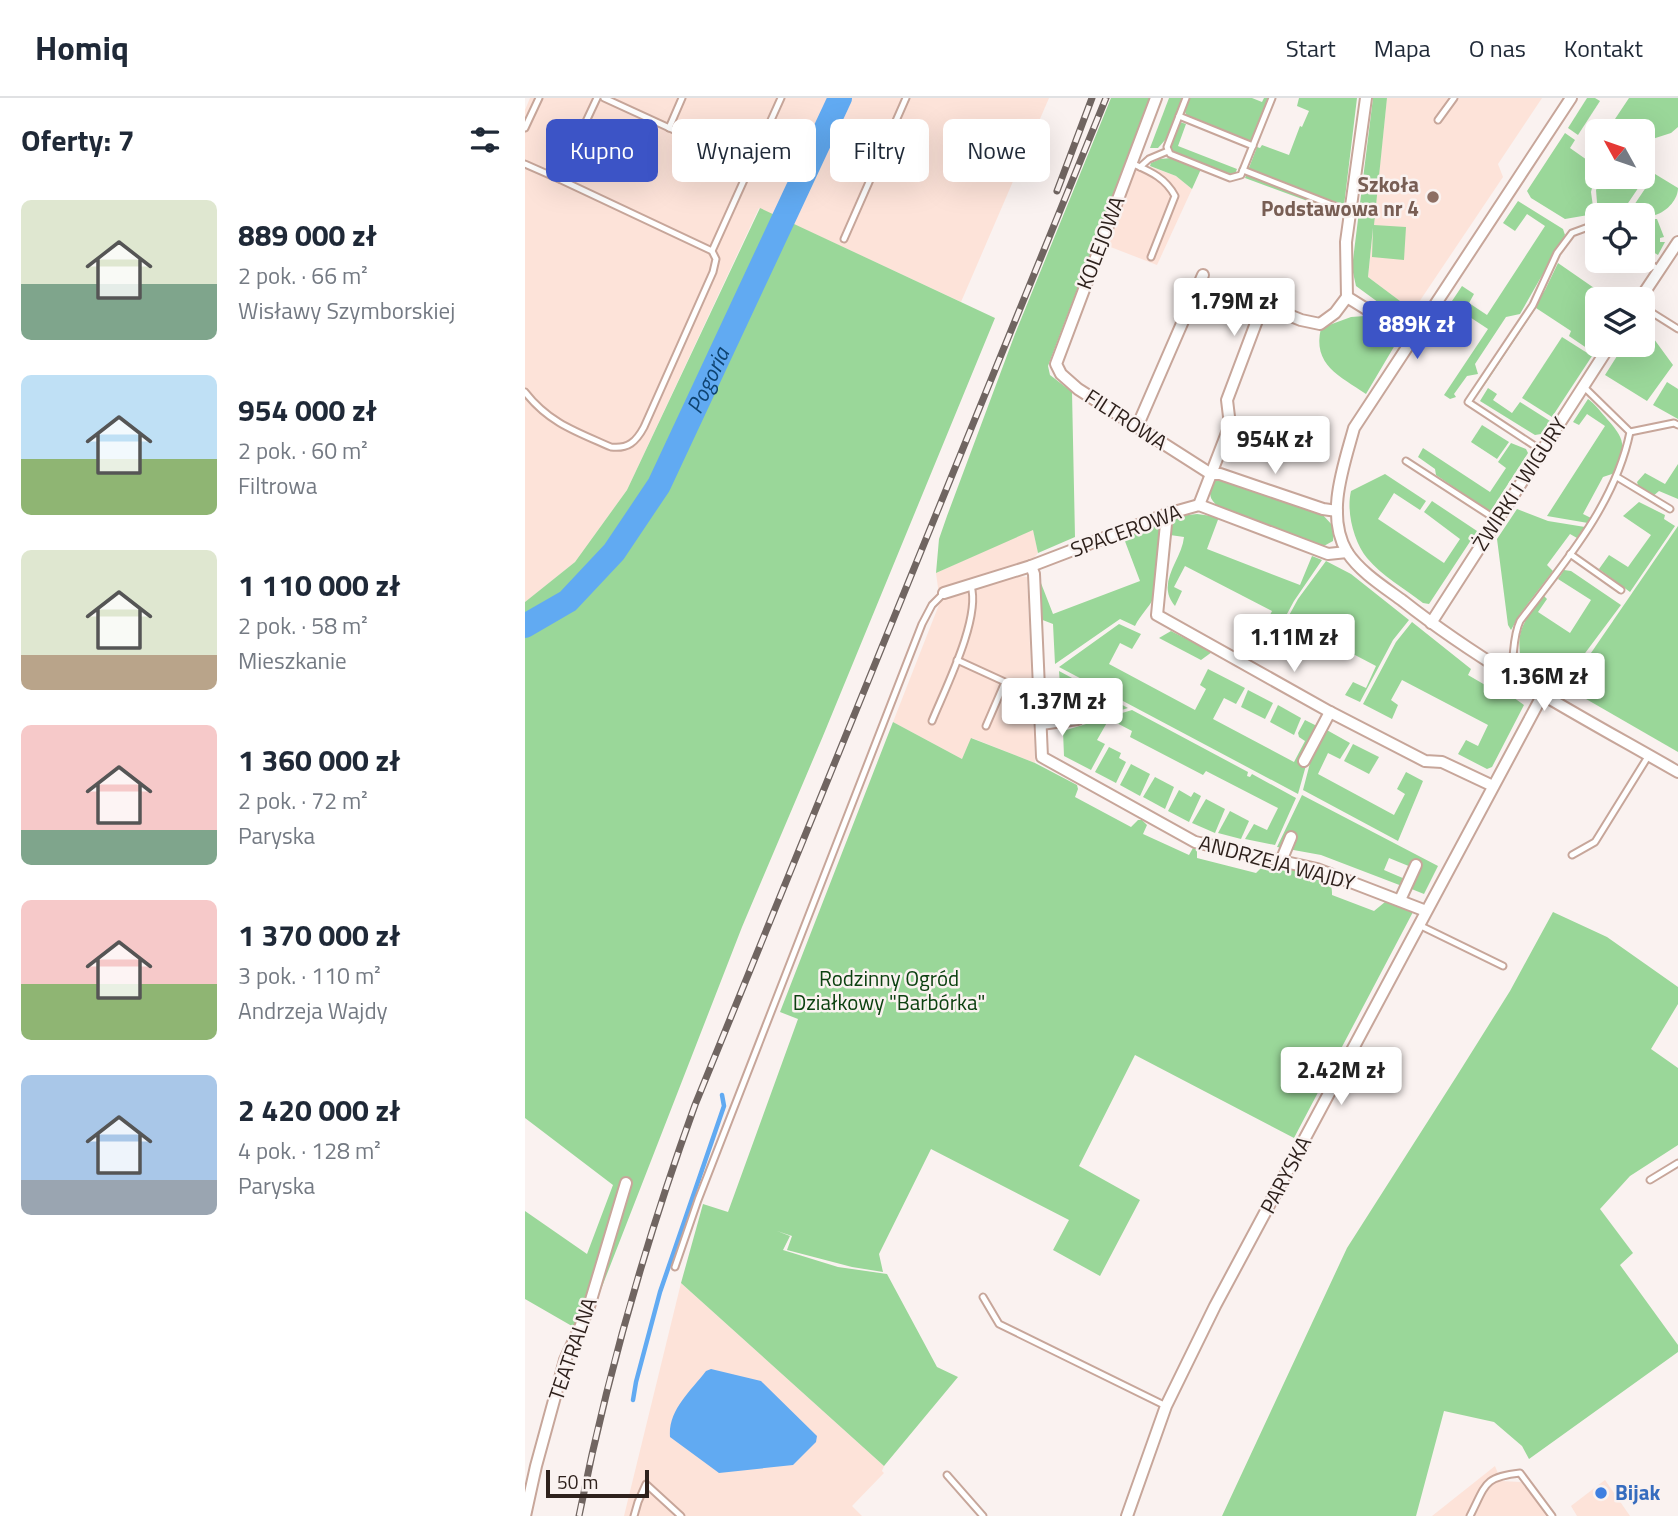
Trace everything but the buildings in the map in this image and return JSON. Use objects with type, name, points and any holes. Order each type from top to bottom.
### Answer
[{"type":"street","name":"KOLEJOWA","points":[[1061,348],[1136,165],[1156,98]]},
{"type":"street","points":[[1199,505],[1230,425],[1227,400],[1259,315],[1269,307],[1319,324],[1335,313],[1347,297],[1346,242],[1366,98]]},
{"type":"street","points":[[1571,98],[1354,428],[1341,473],[1337,511],[1340,531],[1347,552],[1369,575],[1465,648],[1678,772]]},
{"type":"street","points":[[1648,287],[1678,242]]},
{"type":"street","points":[[1137,427],[1202,275]]},
{"type":"street","points":[[1347,297],[1413,338]]},
{"type":"street","name":"FILTROWA","points":[[1061,348],[1056,364],[1061,374],[1078,389],[1211,474],[1220,474],[1323,509],[1337,511]]},
{"type":"street","name":"ŻWIRKI I WIGURY","points":[[1431,623],[1602,357]]},
{"type":"street","name":"SPACEROWA","points":[[944,593],[1031,566],[1167,514],[1199,505],[1328,554],[1347,552]]},
{"type":"street","points":[[1167,514],[1157,615],[1330,712],[1425,761],[1442,762],[1493,786]]},
{"type":"street","name":"ANDRZEJA WAJDY","points":[[1031,566],[1034,574],[1042,757],[1195,842],[1317,869],[1426,911]]},
{"type":"street","name":"PARYSKA","points":[[1127,1516],[1166,1406],[1216,1306],[1543,694]]},
{"type":"street","points":[[1304,761],[1330,712]]},
{"type":"street","points":[[1041,724],[1078,719]]},
{"type":"street","points":[[1281,861],[1291,837]]},
{"type":"street","points":[[1400,900],[1416,865]]},
{"type":"street","name":"TEATRALNA","points":[[525,1516],[565,1360],[588,1310],[626,1183]]},
{"type":"lane","points":[[525,128],[539,98]]},
{"type":"lane","points":[[587,119],[597,98]]},
{"type":"lane","points":[[604,98],[672,129]]},
{"type":"lane","points":[[669,128],[683,98]]},
{"type":"lane","points":[[771,119],[781,98]]},
{"type":"lane","points":[[844,239],[906,98]]},
{"type":"lane","points":[[1186,98],[1167,147],[1168,151],[1230,178],[1241,175],[1272,98]]},
{"type":"lane","points":[[1439,120],[1454,98]]},
{"type":"lane","points":[[1179,116],[1253,146]]},
{"type":"lane","points":[[1136,165],[1168,151]]},
{"type":"lane","points":[[525,164],[546,173]]},
{"type":"lane","points":[[1136,165],[1156,174],[1170,186],[1175,196],[1151,257]]},
{"type":"lane","points":[[1243,170],[1350,212]]},
{"type":"lane","points":[[525,392],[538,409],[557,423],[611,447],[630,445],[644,427],[716,260],[712,251],[565,182]]},
{"type":"lane","points":[[712,251],[742,182]]},
{"type":"lane","points":[[1541,450],[1468,402],[1532,305],[1557,253],[1572,233],[1585,228]]},
{"type":"lane","points":[[1655,267],[1659,270]]},
{"type":"lane","points":[[1655,315],[1678,329]]},
{"type":"lane","points":[[1583,386],[1630,432]]},
{"type":"lane","points":[[1630,432],[1674,423],[1678,425]]},
{"type":"lane","points":[[1510,675],[1515,653],[1515,632],[1520,621],[1598,512],[1617,477],[1630,432]]},
{"type":"lane","points":[[1406,461],[1497,520]]},
{"type":"lane","points":[[1617,477],[1669,509]]},
{"type":"lane","points":[[1570,554],[1621,590]]},
{"type":"lane","points":[[932,721],[968,632],[974,594],[971,586]]},
{"type":"lane","points":[[675,1267],[698,1200],[924,619],[932,605],[944,593]]},
{"type":"lane","points":[[957,660],[1005,682],[986,726]]},
{"type":"lane","points":[[1572,855],[1595,842],[1649,755]]},
{"type":"lane","points":[[1419,925],[1503,966]]},
{"type":"lane","points":[[1650,1180],[1678,1163]]},
{"type":"lane","points":[[983,1297],[999,1324],[1166,1406]]},
{"type":"lane","points":[[1470,1516],[1492,1478],[1520,1473],[1552,1516]]},
{"type":"lane","points":[[947,1475],[983,1516]]},
{"type":"lane","points":[[634,1516],[646,1484],[681,1516]]},
{"type":"shaded area","points":[[530,98],[1049,98],[1040,119],[943,119],[943,182],[1013,182],[961,302],[759,208],[627,490],[575,562],[525,602],[525,110]]},
{"type":"shaded area","name":"Szkoła Podstawowa nr 4","points":[[1387,98],[1542,98],[1498,164],[1503,177],[1413,311],[1368,277]]},
{"type":"shaded area","points":[[1138,162],[1176,176],[1192,189],[1157,265],[1108,246]]},
{"type":"shaded area","points":[[1033,529],[1038,553],[1018,576],[1027,577],[1035,763],[972,738],[962,759],[893,722],[940,602],[936,573]]},
{"type":"shaded area","points":[[681,1283],[884,1466],[884,1473],[852,1506],[862,1516],[624,1516]]},
{"type":"shaded area","points":[[1495,1466],[1501,1481],[1521,1482],[1548,1516],[1432,1516]]},
{"type":"shaded area","name":"Bijak","points":[[1605,1480],[1630,1516],[1577,1516],[1571,1506]]},
{"type":"green space","points":[[1111,98],[1150,98],[1048,366],[1050,375],[1072,392],[1075,537],[1038,553],[1033,530],[936,573],[939,539],[947,516],[1015,334]]},
{"type":"green space","points":[[1169,98],[1183,98],[1166,139],[1158,148],[1150,148]]},
{"type":"green space","points":[[1189,98],[1252,98],[1262,102],[1264,98],[1269,98],[1253,140],[1250,141],[1187,116],[1184,110]]},
{"type":"green space","points":[[1299,98],[1357,98],[1343,214],[1245,178],[1257,147],[1262,145],[1289,155],[1309,111],[1297,106]]},
{"type":"green space","points":[[1373,98],[1387,98],[1374,225],[1406,227],[1404,260],[1372,257],[1373,228],[1368,277],[1408,307],[1401,319],[1356,286],[1352,268]]},
{"type":"green space","points":[[1587,98],[1600,101],[1588,119],[1585,119],[1578,135],[1568,128]]},
{"type":"green space","points":[[1629,98],[1678,98],[1678,127],[1671,133],[1655,138],[1655,119],[1615,119]]},
{"type":"green space","points":[[1180,122],[1186,124],[1178,146],[1237,169],[1235,174],[1222,172],[1172,152],[1169,147]]},
{"type":"green space","points":[[1565,133],[1575,140],[1570,148],[1585,159],[1585,189],[1592,189],[1592,203],[1585,203],[1585,216],[1565,219],[1531,198],[1527,191]]},
{"type":"green space","points":[[1171,158],[1201,169],[1192,189],[1176,176],[1150,166],[1160,159]]},
{"type":"green space","points":[[1655,174],[1678,188],[1669,207],[1658,214],[1655,214],[1655,203],[1635,203],[1645,189],[1655,189]]},
{"type":"green space","points":[[1638,189],[1628,203],[1597,203],[1596,190]]},
{"type":"green space","points":[[1518,201],[1563,229],[1565,235],[1520,314],[1506,317],[1475,364],[1478,374],[1467,376],[1454,394],[1456,397],[1450,399],[1444,395],[1488,329],[1450,304],[1462,286],[1474,294],[1469,303],[1487,315],[1545,226],[1527,214],[1515,231],[1503,223]]},
{"type":"green space","points":[[760,208],[995,318],[742,927],[584,1333],[525,1299],[525,1211],[587,1254],[613,1185],[525,1118],[525,602],[575,562],[627,490]]},
{"type":"green space","points":[[1655,219],[1664,237],[1660,238],[1660,242],[1665,242],[1658,255],[1655,253]]},
{"type":"green space","points":[[1558,263],[1593,287],[1585,287],[1585,347],[1569,336],[1571,331],[1536,308],[1476,398],[1545,290]]},
{"type":"green space","points":[[1365,316],[1369,323],[1394,340],[1395,345],[1366,394],[1330,368],[1324,360],[1319,341],[1321,328],[1351,317]]},
{"type":"green space","points":[[1562,337],[1585,352],[1585,357],[1591,357],[1552,417],[1522,398]]},
{"type":"green space","points":[[1655,340],[1673,365],[1647,401],[1605,375],[1616,357],[1655,357]]},
{"type":"green space","points":[[1667,382],[1678,389],[1678,419],[1653,405]]},
{"type":"green space","points":[[1488,388],[1497,394],[1493,400],[1512,413],[1520,402],[1550,421],[1541,434],[1535,435],[1480,401]]},
{"type":"green space","points":[[1588,399],[1618,433],[1622,450],[1615,473],[1603,477],[1583,514],[1591,518],[1588,523],[1547,516],[1605,426],[1587,414],[1579,425],[1573,422]]},
{"type":"green space","points":[[1482,425],[1509,442],[1497,459],[1471,442]]},
{"type":"green space","points":[[1511,443],[1526,449],[1528,453],[1490,512],[1436,475],[1435,469],[1418,457],[1423,448],[1490,492],[1506,468],[1498,462]]},
{"type":"green space","points":[[1678,464],[1678,499],[1659,491],[1652,497],[1639,488],[1637,482],[1645,473],[1665,484]]},
{"type":"green space","points":[[1385,474],[1426,501],[1420,510],[1394,493],[1378,519],[1444,563],[1460,539],[1424,512],[1432,501],[1477,531],[1429,604],[1423,603],[1380,571],[1362,551],[1355,535],[1350,517],[1351,491]]},
{"type":"green space","points":[[1219,479],[1321,513],[1334,527],[1333,541],[1322,547],[1219,507],[1211,499],[1210,489],[1213,482]]},
{"type":"green space","points":[[1639,502],[1665,515],[1664,519],[1675,526],[1630,592],[1599,569],[1609,555],[1628,567],[1651,535],[1623,516]]},
{"type":"green space","points":[[1517,509],[1548,521],[1585,527],[1577,538],[1570,534],[1547,565],[1553,571],[1511,630],[1508,625],[1497,539]]},
{"type":"green space","points":[[1197,514],[1219,517],[1207,549],[1300,585],[1312,556],[1322,560],[1294,601],[1266,653],[1241,641],[1250,627],[1261,633],[1272,611],[1185,566],[1174,587],[1182,591],[1175,606],[1170,597],[1169,580],[1184,537],[1170,535],[1173,522],[1179,516]]},
{"type":"green space","points":[[1154,524],[1162,532],[1154,597],[1135,626],[1120,619],[1055,664],[1053,624],[1040,619],[1039,578],[1053,614],[1140,581],[1123,536]]},
{"type":"green space","points":[[1678,526],[1678,752],[1567,688]]},
{"type":"green space","points":[[1326,561],[1351,574],[1409,620],[1393,640],[1360,702],[1345,695],[1353,682],[1366,688],[1376,666],[1290,621],[1278,642],[1286,646],[1279,660],[1268,654],[1298,599]]},
{"type":"green space","points":[[1564,570],[1571,571],[1621,605],[1559,688],[1522,667],[1519,644],[1525,621],[1543,595],[1547,599],[1538,612],[1570,633],[1591,600],[1558,579]]},
{"type":"green space","points":[[1412,622],[1471,669],[1468,675],[1492,689],[1496,685],[1524,705],[1492,767],[1487,769],[1458,754],[1466,740],[1478,746],[1488,725],[1402,680],[1391,700],[1398,705],[1392,719],[1363,704],[1396,642]]},
{"type":"green space","points":[[1119,624],[1141,634],[1132,649],[1120,643],[1109,664],[1195,710],[1206,689],[1200,685],[1208,669],[1245,688],[1236,704],[1224,698],[1213,719],[1294,762],[1305,741],[1298,733],[1305,720],[1317,726],[1298,794],[1059,667]]},
{"type":"green space","points":[[1171,631],[1212,652],[1201,660],[1159,638]]},
{"type":"green space","points":[[1059,671],[1128,708],[1067,727],[1078,714],[1062,718]]},
{"type":"green space","points":[[1248,690],[1273,703],[1265,719],[1241,707]]},
{"type":"green space","points":[[1278,705],[1301,718],[1294,735],[1270,722]]},
{"type":"green space","points":[[1132,710],[1248,772],[1247,776],[1252,774],[1296,798],[1275,845],[1245,839],[1254,824],[1267,830],[1278,808],[1206,771],[1203,775],[1130,737],[1132,731],[1109,719],[1097,740],[1105,744],[1091,770],[1064,756],[1063,731]]},
{"type":"green space","name":"Rodzinny Ogród Działkowy \"Barbórka\"","points":[[893,722],[962,759],[971,738],[1035,763],[1077,785],[1075,797],[1131,827],[1138,820],[1142,820],[1147,825],[1143,834],[1189,855],[1193,848],[1197,849],[1197,858],[1256,873],[1265,864],[1300,871],[1326,880],[1331,885],[1332,895],[1374,911],[1385,902],[1413,912],[1294,1138],[1135,1055],[1079,1166],[1140,1200],[1100,1276],[1053,1250],[1069,1220],[931,1149],[879,1254],[883,1272],[787,1250],[792,1236],[777,1231],[790,1236],[783,1250],[838,1267],[887,1274],[937,1367],[958,1377],[884,1466],[681,1283],[703,1204],[728,1212],[798,1019],[780,1012]]},
{"type":"green space","points":[[1325,729],[1350,743],[1340,759],[1328,753],[1318,774],[1394,815],[1405,794],[1397,789],[1406,772],[1423,781],[1398,841],[1303,790],[1310,763],[1308,762]]},
{"type":"green space","points":[[1353,744],[1379,757],[1369,774],[1344,761]]},
{"type":"green space","points":[[1109,747],[1121,753],[1119,758],[1126,762],[1116,783],[1095,772]]},
{"type":"green space","points":[[1131,764],[1150,774],[1140,796],[1120,785]]},
{"type":"green space","points":[[1155,777],[1174,787],[1165,809],[1143,797]]},
{"type":"green space","points":[[1179,790],[1191,797],[1194,792],[1201,796],[1189,822],[1168,811]]},
{"type":"green space","points":[[1302,795],[1438,866],[1424,894],[1409,888],[1411,867],[1389,858],[1384,870],[1405,879],[1402,886],[1321,855],[1277,847]]},
{"type":"green space","points":[[1206,799],[1225,809],[1215,833],[1192,823]]},
{"type":"green space","points":[[1230,811],[1249,821],[1241,839],[1218,833]]},
{"type":"green space","points":[[1553,912],[1607,937],[1678,987],[1678,1004],[1651,1049],[1678,1068],[1678,1145],[1630,1176],[1600,1209],[1633,1253],[1620,1265],[1678,1345],[1678,1352],[1529,1459],[1522,1446],[1494,1422],[1444,1411],[1416,1516],[1222,1516],[1347,1248],[1510,991]]},
{"type":"water","points":[[711,1369],[761,1381],[817,1436],[816,1442],[793,1465],[719,1473],[670,1437],[670,1427],[676,1410],[706,1371]]},
{"type":"waterway","name":"Pogoria","points":[[525,626],[568,601],[614,552],[659,485],[840,98]]},
{"type":"waterway","points":[[633,1400],[660,1292],[724,1106],[722,1095]]},
{"type":"railway","points":[[1057,191],[1092,98]]},
{"type":"railway","points":[[579,1516],[602,1411],[629,1308],[695,1105],[1106,98]]},
{"type":"place","name":"Szkoła Podstawowa nr 4","points":[[1433,197]]},
{"type":"place","name":"Bijak","points":[[1601,1493]]}]
